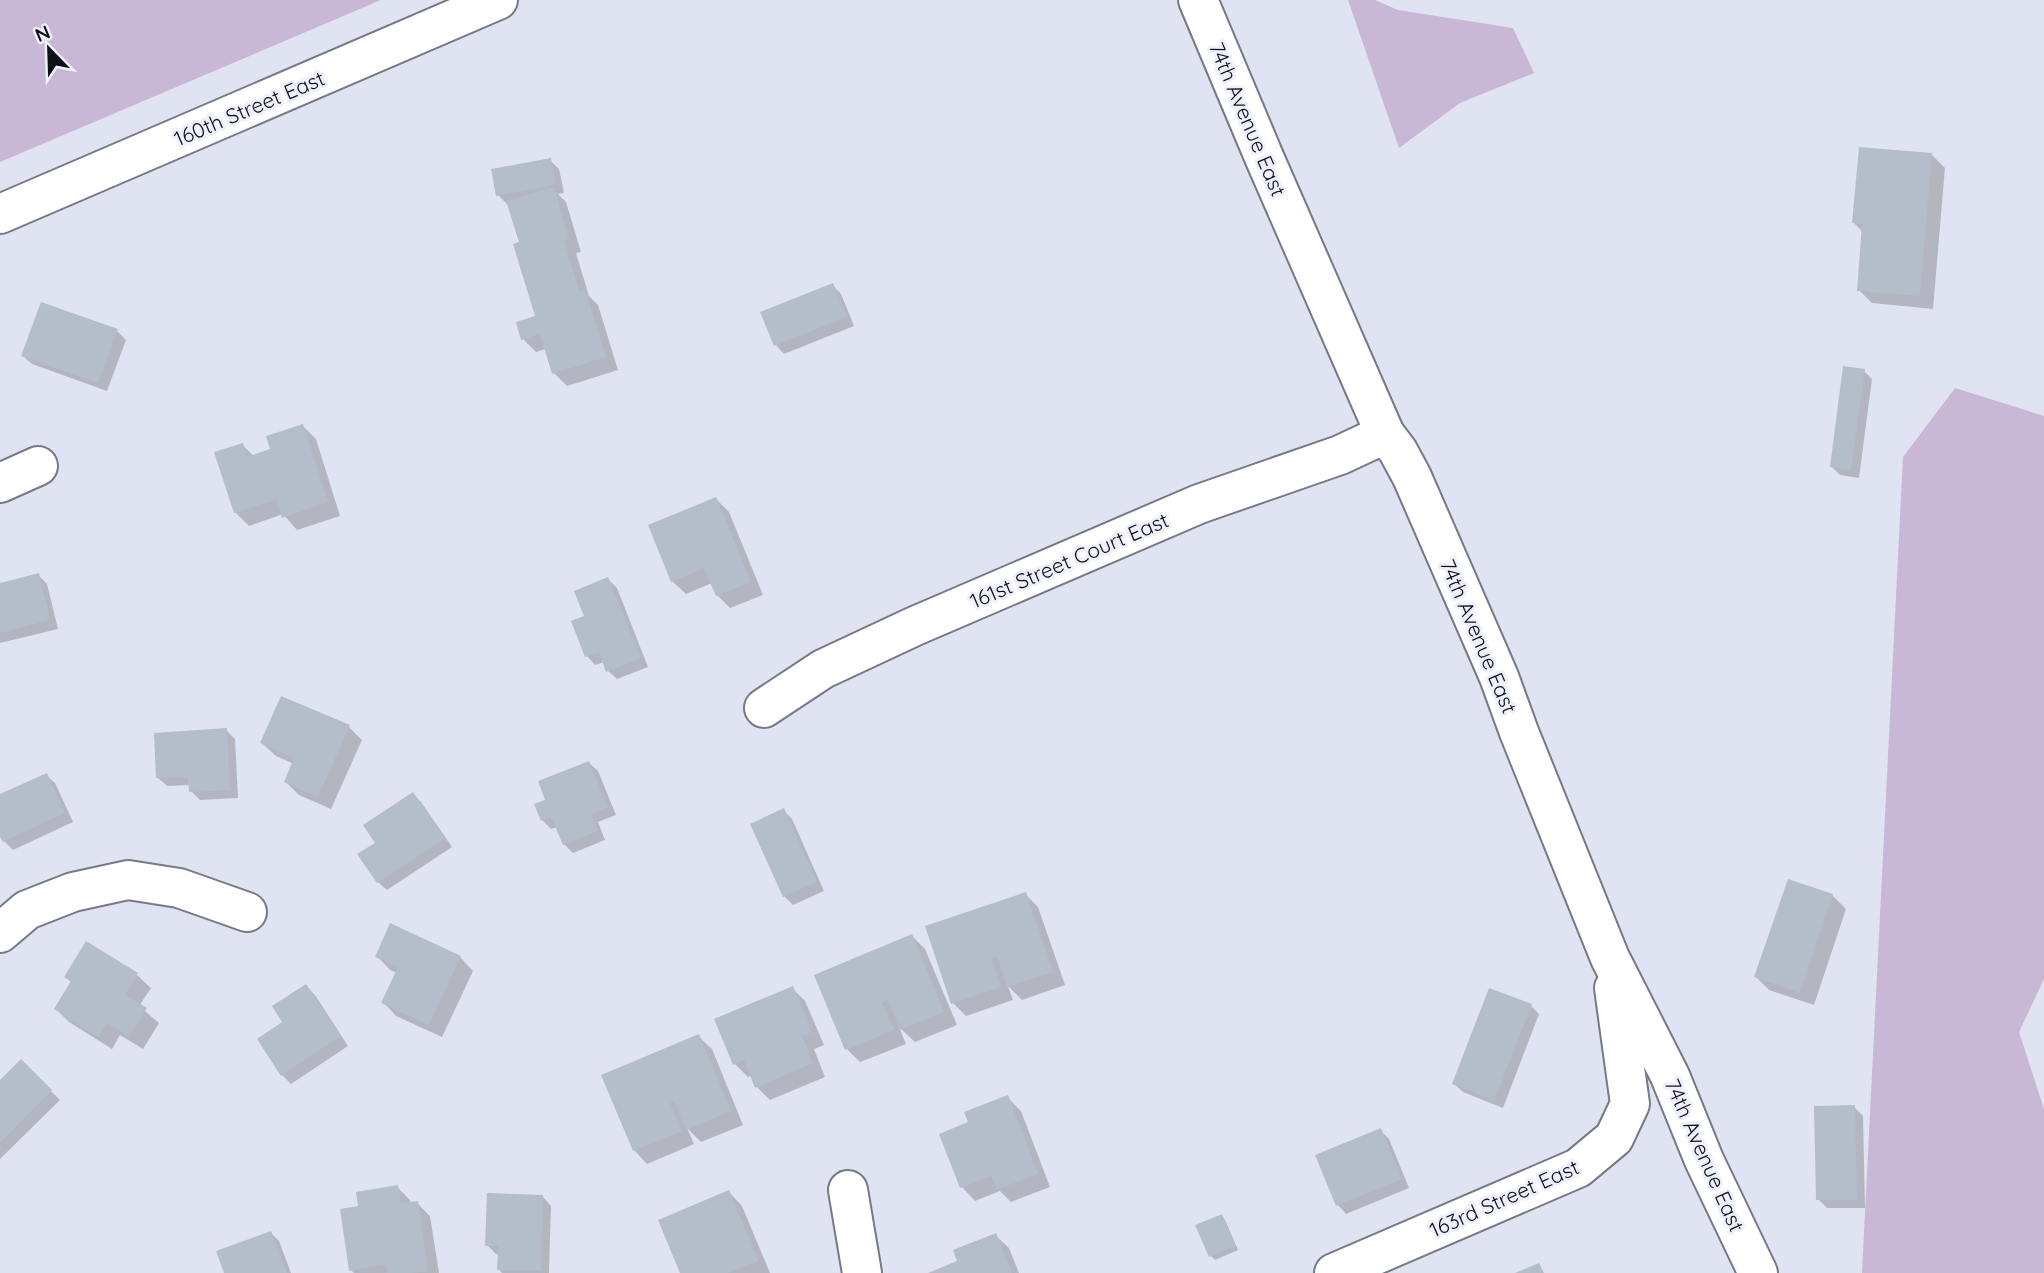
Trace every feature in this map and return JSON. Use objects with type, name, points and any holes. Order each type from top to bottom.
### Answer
[{"type":"street","name":"160th Street East","points":[[0,214],[498,0]]},
{"type":"street","name":"74th Avenue East","points":[[1198,0],[1385,434],[1412,477],[1499,677],[1610,958],[1670,1076],[1704,1160],[1758,1273]]},
{"type":"street","name":"161st Street Court East","points":[[764,708],[823,668],[915,626],[1199,504],[1340,456],[1385,434]]},
{"type":"street","points":[[0,482],[38,467]]},
{"type":"street","points":[[0,933],[27,910],[73,892],[128,880],[179,888],[247,912]]},
{"type":"street","name":"163rd Street East","points":[[1334,1273],[1405,1259],[1578,1168],[1614,1138],[1630,1104],[1610,958]]},
{"type":"street","points":[[848,1190],[862,1273]]},
{"type":"shaded area","points":[[0,0],[381,0],[0,162]]},
{"type":"shaded area","points":[[1348,0],[1375,0],[1398,10],[1513,28],[1534,73],[1460,103],[1399,148]]},
{"type":"shaded area","points":[[1955,388],[2044,416],[2044,979],[2019,1032],[2044,1109],[2044,1273],[1862,1273],[1903,457]]},
{"type":"building","points":[[1859,147],[1932,153],[1920,296],[1857,291],[1862,224],[1852,223]]},
{"type":"building","points":[[551,158],[556,185],[496,196],[491,169]]},
{"type":"building","points":[[554,187],[569,239],[564,240],[579,291],[585,290],[606,357],[552,374],[540,334],[521,340],[516,322],[535,316],[513,244],[519,242],[506,201]]},
{"type":"building","points":[[833,283],[847,317],[774,346],[760,312]]},
{"type":"building","points":[[41,302],[118,329],[98,383],[21,356]]},
{"type":"building","points":[[1843,366],[1865,369],[1851,470],[1830,467]]},
{"type":"building","points":[[303,424],[328,502],[282,518],[276,500],[234,513],[214,452],[243,443],[247,457],[270,449],[266,436]]},
{"type":"building","points":[[716,497],[751,582],[716,596],[704,568],[671,582],[648,525]]},
{"type":"building","points":[[39,573],[50,620],[0,633],[0,583]]},
{"type":"building","points":[[608,577],[641,658],[606,672],[599,652],[585,657],[571,621],[584,616],[574,591]]},
{"type":"building","points":[[281,696],[350,725],[318,797],[284,782],[294,758],[260,743]]},
{"type":"building","points":[[227,728],[230,790],[189,792],[188,777],[156,778],[154,733]]},
{"type":"building","points":[[589,761],[608,807],[591,814],[598,831],[563,845],[551,817],[541,821],[534,804],[545,800],[538,781]]},
{"type":"building","points":[[47,773],[65,813],[3,842],[0,837],[0,794]]},
{"type":"building","points":[[413,792],[445,838],[377,883],[357,854],[375,843],[363,825]]},
{"type":"building","points":[[784,808],[817,882],[783,897],[750,824]]},
{"type":"building","points":[[1788,879],[1833,894],[1800,993],[1754,977]]},
{"type":"building","points":[[1026,892],[1053,972],[1007,987],[997,956],[991,958],[1001,987],[951,1004],[925,926]]},
{"type":"building","points":[[390,923],[461,956],[429,1025],[381,1003],[398,967],[375,957]]},
{"type":"building","points":[[912,934],[944,1012],[900,1030],[888,1000],[882,1002],[894,1030],[845,1050],[814,975]]},
{"type":"building","points":[[86,941],[138,973],[125,995],[147,1008],[129,1037],[107,1023],[98,1037],[54,1009],[71,981],[64,977]]},
{"type":"building","points":[[306,984],[341,1036],[281,1076],[257,1039],[282,1022],[272,1006]]},
{"type":"building","points":[[793,986],[812,1032],[802,1036],[813,1063],[755,1088],[744,1060],[733,1065],[714,1019]]},
{"type":"building","points":[[1489,988],[1532,1004],[1494,1101],[1452,1084]]},
{"type":"building","points":[[699,1034],[731,1111],[686,1130],[674,1101],[670,1103],[682,1131],[633,1151],[601,1075]]},
{"type":"building","points":[[21,1059],[52,1090],[0,1143],[0,1080]]},
{"type":"building","points":[[1008,1095],[1038,1174],[997,1190],[991,1176],[960,1188],[939,1134],[968,1122],[964,1112]]},
{"type":"building","points":[[1855,1105],[1857,1200],[1816,1200],[1814,1106]]},
{"type":"building","points":[[1381,1128],[1402,1179],[1336,1206],[1315,1155]]},
{"type":"building","points":[[398,1185],[401,1203],[418,1201],[428,1271],[387,1273],[386,1265],[349,1271],[340,1209],[358,1206],[356,1192]]},
{"type":"building","points":[[729,1190],[758,1261],[728,1273],[680,1273],[658,1220]]},
{"type":"building","points":[[487,1193],[543,1195],[541,1271],[497,1270],[498,1246],[485,1246]]},
{"type":"building","points":[[1222,1214],[1236,1246],[1209,1257],[1195,1225]]},
{"type":"building","points":[[271,1231],[287,1273],[224,1273],[216,1251]]},
{"type":"building","points":[[996,1233],[1012,1273],[928,1273],[957,1261],[953,1250]]},
{"type":"building","points":[[1539,1263],[1544,1273],[1515,1273]]}]
